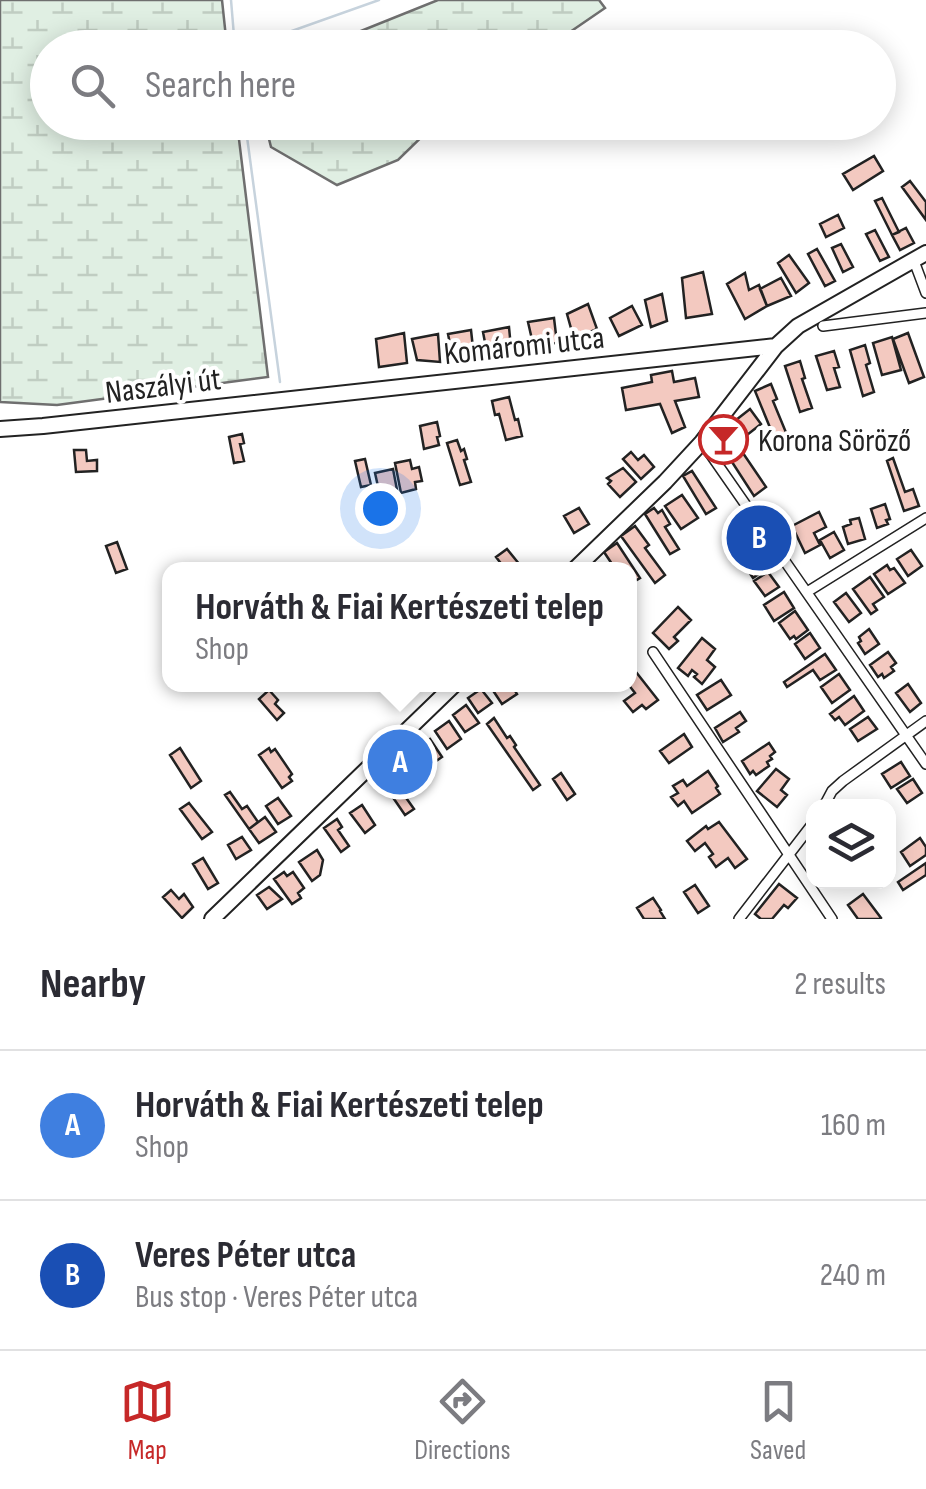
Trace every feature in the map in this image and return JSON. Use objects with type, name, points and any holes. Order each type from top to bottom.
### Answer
[{"type":"main road","name":"Komáromi utca","points":[[333,393],[776,346],[798,326],[920,257]]},
{"type":"main road","points":[[582,562],[702,442],[776,346]]},
{"type":"main road","points":[[722,353],[753,374]]},
{"type":"main road","name":"Naszályi út","points":[[0,429],[333,393]]},
{"type":"main road","points":[[212,919],[447,692]]},
{"type":"street","points":[[920,257],[926,293]]},
{"type":"street","points":[[822,326],[926,313]]},
{"type":"street","points":[[702,442],[926,764]]},
{"type":"street","points":[[806,592],[926,518]]},
{"type":"street","points":[[653,652],[832,919]]},
{"type":"street","points":[[828,799],[832,790],[926,721]]},
{"type":"street","points":[[739,919],[806,832]]},
{"type":"green space","points":[[0,0],[222,0],[225,30],[30,30],[30,140],[239,140],[268,377],[57,405],[0,402]]},
{"type":"green space","points":[[438,0],[599,0],[605,8],[573,30],[363,30]]},
{"type":"green space","points":[[269,140],[419,140],[398,160],[337,185],[271,147]]},
{"type":"building","points":[[874,156],[883,171],[853,190],[843,174]]},
{"type":"building","points":[[910,181],[926,202],[926,220],[902,187]]},
{"type":"building","points":[[882,198],[899,232],[892,235],[875,201]]},
{"type":"building","points":[[838,215],[844,228],[826,237],[820,224]]},
{"type":"building","points":[[906,228],[914,243],[900,250],[892,235]]},
{"type":"building","points":[[875,230],[889,257],[880,261],[866,234]]},
{"type":"building","points":[[841,244],[853,267],[843,272],[832,248]]},
{"type":"building","points":[[817,249],[835,281],[825,286],[808,254]]},
{"type":"building","points":[[789,255],[809,283],[796,293],[778,263]]},
{"type":"building","points":[[703,272],[712,314],[686,318],[682,278]]},
{"type":"building","points":[[745,273],[749,290],[759,285],[767,306],[745,319],[727,284]]},
{"type":"building","points":[[781,278],[791,296],[767,306],[760,289]]},
{"type":"building","points":[[662,294],[667,321],[651,327],[645,300]]},
{"type":"building","points":[[588,304],[597,329],[574,339],[567,314]]},
{"type":"building","points":[[632,306],[642,325],[619,336],[610,318]]},
{"type":"building","points":[[554,318],[557,343],[533,344],[528,322]]},
{"type":"building","points":[[509,327],[511,348],[487,353],[483,332]]},
{"type":"building","points":[[471,330],[474,357],[453,359],[448,334]]},
{"type":"building","points":[[404,333],[407,363],[379,367],[376,339]]},
{"type":"building","points":[[908,333],[924,377],[909,383],[893,339]]},
{"type":"building","points":[[438,334],[440,362],[417,360],[412,339]]},
{"type":"building","points":[[892,337],[901,370],[882,375],[873,343]]},
{"type":"building","points":[[865,345],[874,392],[863,396],[850,350]]},
{"type":"building","points":[[834,351],[840,387],[827,390],[816,356]]},
{"type":"building","points":[[800,361],[812,408],[800,412],[785,366]]},
{"type":"building","points":[[672,371],[674,382],[695,378],[699,397],[675,401],[685,427],[672,433],[660,404],[626,410],[622,388],[652,382],[651,375]]},
{"type":"building","points":[[771,384],[777,399],[773,401],[792,447],[780,452],[755,391]]},
{"type":"building","points":[[509,397],[522,436],[506,440],[492,401]]},
{"type":"building","points":[[750,409],[761,424],[747,435],[736,420]]},
{"type":"building","points":[[437,422],[439,445],[424,449],[420,426]]},
{"type":"building","points":[[242,434],[244,461],[234,463],[229,437]]},
{"type":"building","points":[[730,434],[766,487],[754,496],[721,445]]},
{"type":"building","points":[[457,440],[461,451],[464,449],[471,482],[460,485],[447,443]]},
{"type":"building","points":[[74,450],[86,450],[87,461],[97,460],[97,471],[76,472]]},
{"type":"building","points":[[631,452],[638,460],[644,455],[654,467],[641,479],[623,459]]},
{"type":"building","points":[[893,458],[905,492],[913,489],[919,506],[904,511],[887,461]]},
{"type":"building","points":[[365,459],[371,485],[361,487],[355,461]]},
{"type":"building","points":[[410,460],[412,469],[419,467],[422,481],[415,482],[416,489],[401,493],[395,463]]},
{"type":"building","points":[[623,468],[636,482],[620,497],[607,478]]},
{"type":"building","points":[[393,469],[398,495],[390,497],[388,489],[379,491],[375,473]]},
{"type":"building","points":[[692,471],[716,508],[706,514],[683,476]]},
{"type":"building","points":[[682,495],[698,518],[681,529],[665,506]]},
{"type":"building","points":[[885,504],[890,519],[877,528],[871,509]]},
{"type":"building","points":[[579,508],[589,524],[574,533],[564,516]]},
{"type":"building","points":[[654,508],[658,513],[662,510],[670,524],[665,527],[679,549],[670,554],[645,514]]},
{"type":"building","points":[[819,512],[826,527],[814,533],[820,545],[805,553],[792,526]]},
{"type":"building","points":[[859,518],[865,539],[848,544],[843,527]]},
{"type":"building","points":[[635,526],[665,575],[655,583],[621,536]]},
{"type":"building","points":[[834,532],[844,550],[830,558],[820,540]]},
{"type":"building","points":[[117,542],[127,569],[116,573],[106,546]]},
{"type":"building","points":[[617,543],[629,562],[611,562],[604,552]]},
{"type":"building","points":[[507,549],[518,562],[500,562],[496,557]]},
{"type":"building","points":[[754,550],[767,568],[753,578],[741,560]]},
{"type":"building","points":[[911,550],[922,566],[908,576],[897,559]]},
{"type":"building","points":[[887,565],[905,583],[888,594],[874,574]]},
{"type":"building","points":[[768,572],[779,587],[765,596],[754,581]]},
{"type":"building","points":[[870,577],[884,597],[873,604],[877,610],[871,614],[853,589]]},
{"type":"building","points":[[784,592],[794,608],[774,621],[764,605]]},
{"type":"building","points":[[846,593],[861,613],[849,622],[834,602]]},
{"type":"building","points":[[678,607],[691,620],[674,637],[678,641],[669,649],[653,633]]},
{"type":"building","points":[[795,611],[808,630],[790,639],[779,623]]},
{"type":"building","points":[[869,629],[879,644],[865,654],[858,643]]},
{"type":"building","points":[[810,633],[820,648],[805,659],[795,644]]},
{"type":"building","points":[[702,638],[715,649],[707,660],[715,667],[702,684],[692,670],[688,676],[678,668]]},
{"type":"building","points":[[888,652],[896,663],[891,667],[894,671],[884,678],[882,674],[878,677],[870,665]]},
{"type":"building","points":[[825,654],[836,670],[820,680],[813,670],[787,687],[784,682]]},
{"type":"building","points":[[637,673],[658,700],[633,712],[624,701],[635,693]]},
{"type":"building","points":[[839,674],[850,690],[832,703],[821,687]]},
{"type":"building","points":[[721,680],[731,695],[707,710],[697,695]]},
{"type":"building","points":[[908,684],[921,703],[910,712],[896,693]]},
{"type":"building","points":[[271,692],[284,713],[277,720],[259,699]]},
{"type":"building","points":[[483,692],[492,703],[478,713],[468,698]]},
{"type":"building","points":[[494,692],[516,692],[517,694],[502,704]]},
{"type":"building","points":[[854,696],[864,711],[845,725],[839,717],[835,720],[830,714]]},
{"type":"building","points":[[466,705],[479,723],[465,732],[453,715]]},
{"type":"building","points":[[740,712],[746,721],[736,728],[739,732],[723,742],[715,728]]},
{"type":"building","points":[[868,717],[877,729],[858,741],[850,729]]},
{"type":"building","points":[[494,718],[507,738],[510,736],[540,785],[533,790],[487,724]]},
{"type":"building","points":[[449,721],[461,739],[447,749],[435,731]]},
{"type":"building","points":[[684,734],[692,747],[669,763],[660,751]]},
{"type":"building","points":[[430,739],[442,757],[429,766],[417,748]]},
{"type":"building","points":[[769,743],[775,752],[767,762],[769,766],[756,775],[753,771],[750,774],[742,761]]},
{"type":"building","points":[[180,748],[201,781],[191,788],[170,755]]},
{"type":"building","points":[[269,748],[271,752],[275,749],[292,774],[292,781],[282,788],[259,755]]},
{"type":"building","points":[[901,762],[910,776],[891,788],[882,774]]},
{"type":"building","points":[[393,768],[397,774],[392,778],[414,809],[405,815],[379,777]]},
{"type":"building","points":[[776,769],[789,779],[781,790],[787,795],[777,807],[757,791]]},
{"type":"building","points":[[708,771],[720,794],[692,813],[684,801],[678,806],[671,797],[678,793],[673,786],[683,780],[687,786]]},
{"type":"building","points":[[561,773],[575,794],[567,800],[553,779]]},
{"type":"building","points":[[913,779],[922,793],[907,803],[897,789]]},
{"type":"building","points":[[230,792],[258,822],[249,829],[225,795]]},
{"type":"building","points":[[278,798],[291,816],[278,824],[266,806]]},
{"type":"building","points":[[189,803],[212,832],[202,839],[180,809]]},
{"type":"building","points":[[362,805],[375,825],[365,833],[350,813]]},
{"type":"building","points":[[265,817],[276,832],[259,843],[249,829]]},
{"type":"building","points":[[337,819],[342,827],[338,830],[349,846],[341,852],[324,828]]},
{"type":"building","points":[[719,822],[747,859],[735,868],[728,858],[716,867],[705,843],[695,851],[687,841],[706,826],[708,829]]},
{"type":"building","points":[[242,837],[251,850],[236,859],[228,845]]},
{"type":"building","points":[[920,838],[926,855],[910,866],[901,852]]},
{"type":"building","points":[[317,850],[323,860],[320,875],[312,881],[299,862]]},
{"type":"building","points":[[203,858],[218,883],[208,889],[193,864]]},
{"type":"building","points":[[926,863],[926,875],[903,890],[898,882]]},
{"type":"building","points":[[284,872],[287,876],[293,872],[304,888],[298,893],[301,898],[292,904],[274,879]]},
{"type":"building","points":[[779,884],[797,898],[788,908],[784,905],[772,919],[761,919],[755,914]]},
{"type":"building","points":[[695,885],[709,906],[698,913],[684,892]]},
{"type":"building","points":[[269,887],[282,899],[267,909],[257,895]]},
{"type":"building","points":[[171,890],[179,899],[184,894],[193,907],[182,918],[163,897]]},
{"type":"building","points":[[863,894],[880,919],[858,919],[848,905]]},
{"type":"building","points":[[653,898],[665,919],[644,919],[637,908]]},
{"type":"waterway","points":[[231,0],[234,30]]},
{"type":"waterway","points":[[295,30],[379,0]]},
{"type":"waterway","points":[[247,140],[280,382]]},
{"type":"place","name":"Korona Söröző","points":[[723,440]]},
{"type":"place","name":"Veres Péter utca","points":[[759,538]]},
{"type":"place","name":"Horváth & Fiai Kertészeti telep","points":[[400,762]]}]
